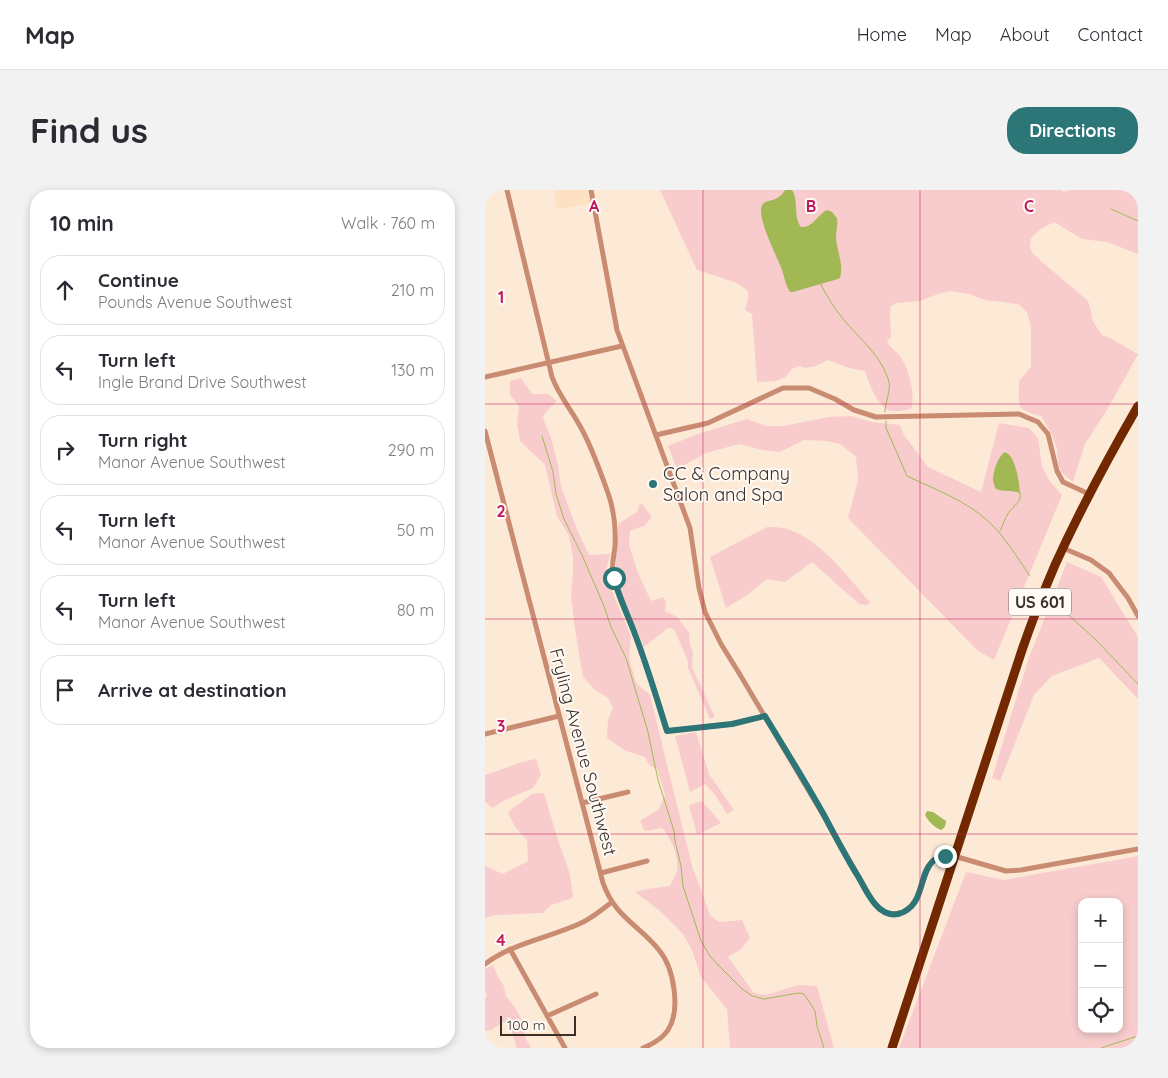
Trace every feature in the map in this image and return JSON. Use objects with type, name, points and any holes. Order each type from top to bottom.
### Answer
[{"type":"highway","name":"US 601","points":[[892,1048],[1022,650],[1043,594],[1089,494],[1138,406]]},
{"type":"street","points":[[507,190],[555,386],[587,438],[608,492],[614,514],[615,527],[614,578],[620,600],[633,629],[652,682],[667,731],[732,724],[765,716]]},
{"type":"street","points":[[591,190],[617,330],[690,528],[699,588],[705,612],[721,644],[871,898],[883,912],[891,914],[904,912],[917,898],[931,863],[941,857],[954,856],[1006,871],[1138,849]]},
{"type":"street","points":[[485,377],[622,346]]},
{"type":"street","points":[[656,435],[708,423],[783,388],[809,388],[835,399],[854,410],[876,417],[1019,414],[1038,422],[1048,434],[1057,471],[1063,482],[1089,494]]},
{"type":"street","name":"Fryling Avenue Southwest","points":[[485,431],[607,894],[620,913],[660,951],[670,971],[675,1004],[674,1015],[665,1034],[643,1048]]},
{"type":"street","points":[[485,459],[492,457]]},
{"type":"street","points":[[1063,548],[1091,560],[1109,572],[1128,598],[1138,616]]},
{"type":"street","points":[[485,734],[559,716]]},
{"type":"street","points":[[582,803],[628,792]]},
{"type":"street","points":[[601,873],[647,862]]},
{"type":"street","points":[[485,964],[510,949],[579,924],[592,917],[611,902]]},
{"type":"street","points":[[510,949],[565,1048]]},
{"type":"street","points":[[547,1016],[596,994]]},
{"type":"shaded area","points":[[554,190],[594,190],[596,203],[557,209]]},
{"type":"shaded area","points":[[660,190],[1062,190],[1064,192],[1070,190],[1138,190],[1138,254],[1107,242],[1082,239],[1054,222],[1041,229],[1031,238],[1030,248],[1033,254],[1088,301],[1092,320],[1102,335],[1138,354],[1107,410],[1085,444],[1073,482],[1061,472],[1057,449],[1051,433],[1041,416],[1026,411],[1020,406],[1019,381],[1031,367],[1031,327],[1027,312],[1018,304],[985,300],[969,294],[951,291],[920,301],[897,303],[891,306],[891,337],[887,342],[900,356],[906,368],[911,382],[913,397],[911,409],[891,411],[886,409],[874,394],[865,371],[849,368],[828,360],[816,366],[805,368],[799,366],[792,369],[786,377],[776,381],[757,382],[752,314],[745,310],[748,291],[737,283],[697,270]]},
{"type":"shaded area","points":[[785,190],[792,190],[794,194],[797,218],[801,227],[809,225],[827,210],[832,212],[837,218],[836,238],[841,263],[840,278],[793,292],[790,292],[788,289],[764,226],[761,209],[764,203],[775,199]]},
{"type":"shaded area","points":[[521,378],[532,394],[548,394],[557,401],[545,413],[543,418],[551,438],[561,487],[589,555],[610,554],[607,567],[611,589],[631,636],[629,658],[636,683],[650,695],[692,866],[710,915],[719,922],[742,920],[750,938],[741,949],[728,957],[754,993],[766,995],[798,985],[817,986],[834,1048],[730,1048],[727,1009],[701,977],[692,950],[683,934],[660,911],[635,892],[670,886],[676,872],[676,854],[665,832],[662,828],[645,831],[640,821],[659,809],[665,795],[657,769],[649,765],[645,757],[624,750],[607,738],[608,720],[613,707],[608,698],[595,690],[583,677],[571,596],[573,558],[569,536],[557,516],[545,465],[520,441],[517,424],[519,406],[510,395],[510,381]]},
{"type":"shaded area","points":[[852,416],[872,422],[900,425],[904,435],[928,467],[981,492],[999,423],[1029,428],[1038,438],[1042,466],[1049,480],[1062,495],[994,660],[978,651],[848,518],[858,480],[856,457],[840,444],[804,440],[780,452],[739,444],[706,453],[677,469],[668,446],[698,434],[747,419],[766,426],[784,426],[828,417]]},
{"type":"shaded area","points":[[1005,452],[1009,454],[1014,464],[1020,493],[996,489],[993,480],[995,469],[1000,457]]},
{"type":"shaded area","points":[[642,504],[652,517],[644,526],[630,531],[629,545],[638,573],[651,601],[663,597],[666,601],[665,611],[677,617],[689,632],[693,652],[692,667],[715,717],[710,719],[674,629],[668,628],[644,647],[620,590],[616,567],[618,524],[637,512],[639,505]]},
{"type":"shaded area","points":[[767,527],[783,528],[796,532],[808,539],[842,569],[870,602],[867,605],[859,604],[812,562],[785,582],[767,579],[746,596],[726,608],[710,557]]},
{"type":"shaded area","points":[[1067,562],[1101,577],[1138,637],[1138,699],[1099,658],[1052,676],[1034,695],[1000,781],[992,778],[1028,660]]},
{"type":"shaded area","points":[[696,732],[709,774],[734,810],[727,814],[716,796],[705,784],[690,792],[675,736]]},
{"type":"shaded area","points":[[536,759],[541,775],[533,788],[503,801],[493,808],[485,802],[485,775]]},
{"type":"shaded area","points":[[544,793],[570,874],[573,898],[551,905],[543,913],[496,915],[485,918],[485,866],[503,874],[528,861],[527,840],[515,827],[508,812],[532,794]]},
{"type":"shaded area","points":[[702,801],[721,823],[697,835],[689,805]]},
{"type":"shaded area","points":[[927,811],[933,812],[946,821],[941,830],[930,822],[925,815]]},
{"type":"shaded area","points":[[1138,856],[1138,1048],[899,1048],[966,872],[1004,880]]},
{"type":"shaded area","points":[[493,965],[504,986],[506,996],[523,1022],[525,1037],[531,1048],[517,1048],[509,1023],[503,1022],[491,1030],[485,1031],[485,999],[487,996],[485,990],[485,969]]},
{"type":"waterway","points":[[1111,209],[1138,221]]},
{"type":"waterway","points":[[820,283],[840,315],[876,356],[886,373],[889,382],[889,392],[885,412]]},
{"type":"waterway","points":[[886,421],[886,428],[907,476],[969,507],[988,521],[1011,547],[1030,576]]},
{"type":"waterway","points":[[542,436],[564,519],[582,555],[611,627],[626,658],[648,732],[658,780],[674,831],[683,886],[701,941],[710,956],[720,967],[752,996],[764,999],[799,993],[804,994],[815,1011],[817,1026],[824,1048]]},
{"type":"waterway","points":[[1000,531],[1009,512],[1019,501],[1020,492]]},
{"type":"waterway","points":[[1050,596],[1138,684]]},
{"type":"waterway","points":[[1101,1048],[1138,1036]]},
{"type":"place","name":"CC & Company Salon and Spa","points":[[653,484]]},
{"type":"route","points":[[614,578],[620,600],[633,629],[652,682],[667,731],[732,724],[765,716],[856,874],[871,898],[883,912],[895,914],[904,912],[911,906],[917,898],[931,863],[945,856]]}]
